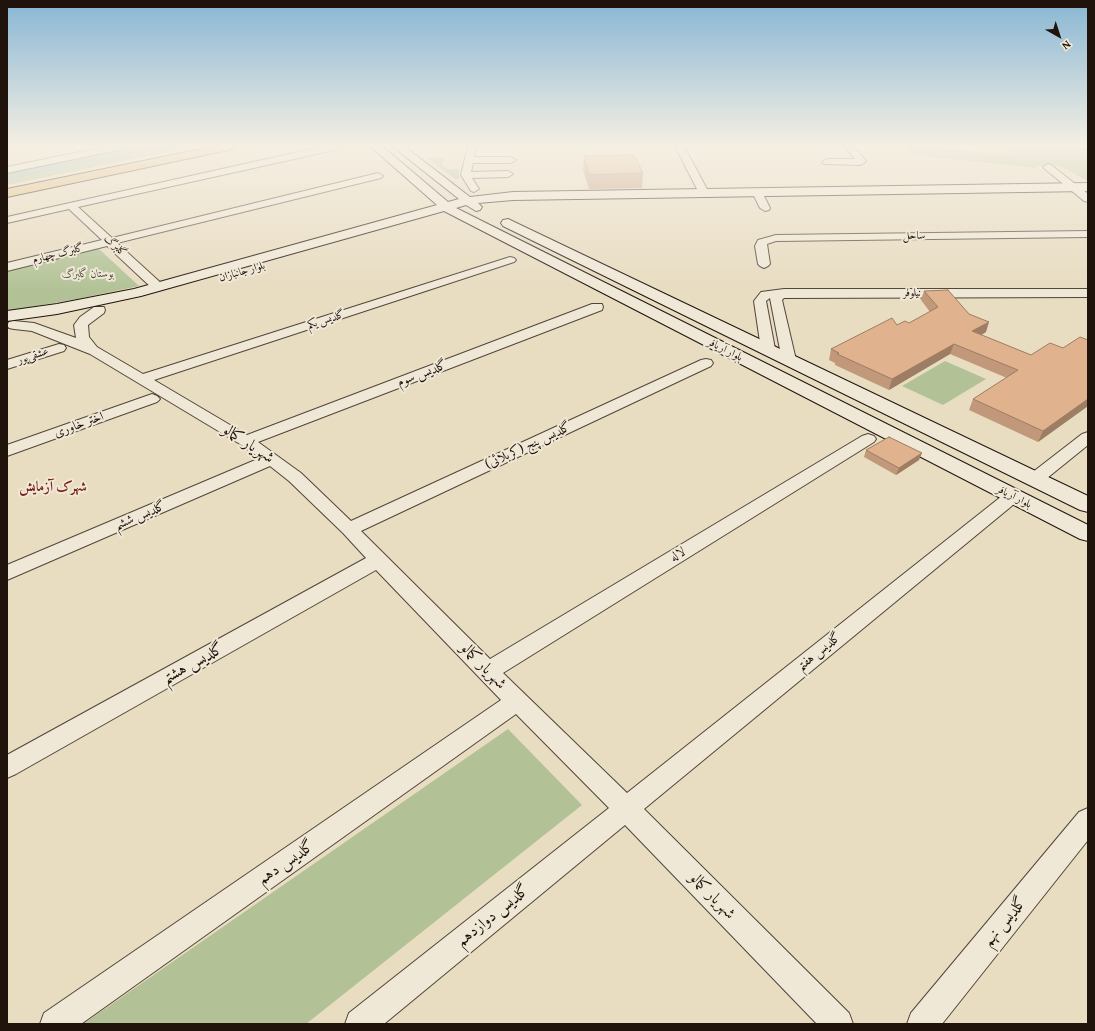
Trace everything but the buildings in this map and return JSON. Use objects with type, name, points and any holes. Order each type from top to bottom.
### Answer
[{"type":"main road","name":"بلوار آریافر","points":[[442,194],[460,207],[1088,534]]},
{"type":"main road","name":"بلوار آریافر","points":[[452,194],[460,207],[496,214],[789,360],[1088,505]]},
{"type":"main road","points":[[493,194],[514,198]]},
{"type":"main road","points":[[460,207],[514,198],[645,194]]},
{"type":"main road","points":[[496,214],[502,205],[514,198]]},
{"type":"main road","name":"بلوار جانبازان","points":[[58,314],[97,302],[460,207]]},
{"type":"main road","name":"بلوار جانبازان","points":[[9,322],[58,314],[99,310],[172,292],[460,207]]},
{"type":"main road","points":[[1013,496],[1034,479]]},
{"type":"street","points":[[7,220],[124,194]]},
{"type":"street","name":"گلبرگ چهارم","points":[[7,267],[304,194]]},
{"type":"street","points":[[758,194],[765,208]]},
{"type":"street","name":"گلبرگ","points":[[71,206],[158,287]]},
{"type":"street","name":"ساحل","points":[[764,264],[761,246],[762,242],[776,238],[1088,234]]},
{"type":"street","name":"گلدیس یکم","points":[[143,379],[510,260]]},
{"type":"street","name":"نیلوفر","points":[[768,349],[760,301],[765,296],[784,294],[1088,293]]},
{"type":"street","points":[[784,294],[778,296],[776,300],[789,360]]},
{"type":"street","name":"گلدیس سوم","points":[[246,441],[597,306]]},
{"type":"street","points":[[94,352],[82,338],[81,325],[85,320],[99,310]]},
{"type":"street","name":"شهریار کمالو","points":[[9,322],[34,327],[94,352],[143,379],[246,441],[295,477],[349,529],[517,701],[626,808],[838,1024]]},
{"type":"street","name":"عشقی‌پور","points":[[7,365],[59,348]]},
{"type":"street","name":"گلدیس پنج (کربلائی)","points":[[349,529],[706,363]]},
{"type":"street","name":"اختر خاوری","points":[[7,452],[152,399]]},
{"type":"street","points":[[1034,479],[1088,437]]},
{"type":"street","name":"لاله","points":[[488,671],[868,439]]},
{"type":"street","name":"گلدیس ششم","points":[[7,573],[272,459]]},
{"type":"street","name":"گلدیس هفتم","points":[[626,808],[1013,496]]},
{"type":"street","name":"گلدیس هشتم","points":[[7,767],[378,560]]},
{"type":"street","name":"گلدیس دهم","points":[[54,1024],[517,701]]},
{"type":"street","name":"گلدیس دوازدهم","points":[[360,1024],[626,808]]},
{"type":"street","name":"گلدیس نهم","points":[[922,1024],[1088,820]]},
{"type":"green space","name":"بوستان گلبرگ","points":[[98,248],[139,286],[77,299],[7,311],[7,270]]},
{"type":"green space","points":[[945,361],[986,379],[943,405],[902,386]]},
{"type":"green space","points":[[508,729],[582,805],[306,1024],[83,1024]]},
{"type":"district","name":"شهرک آزمایش","points":[[53,487]]}]
